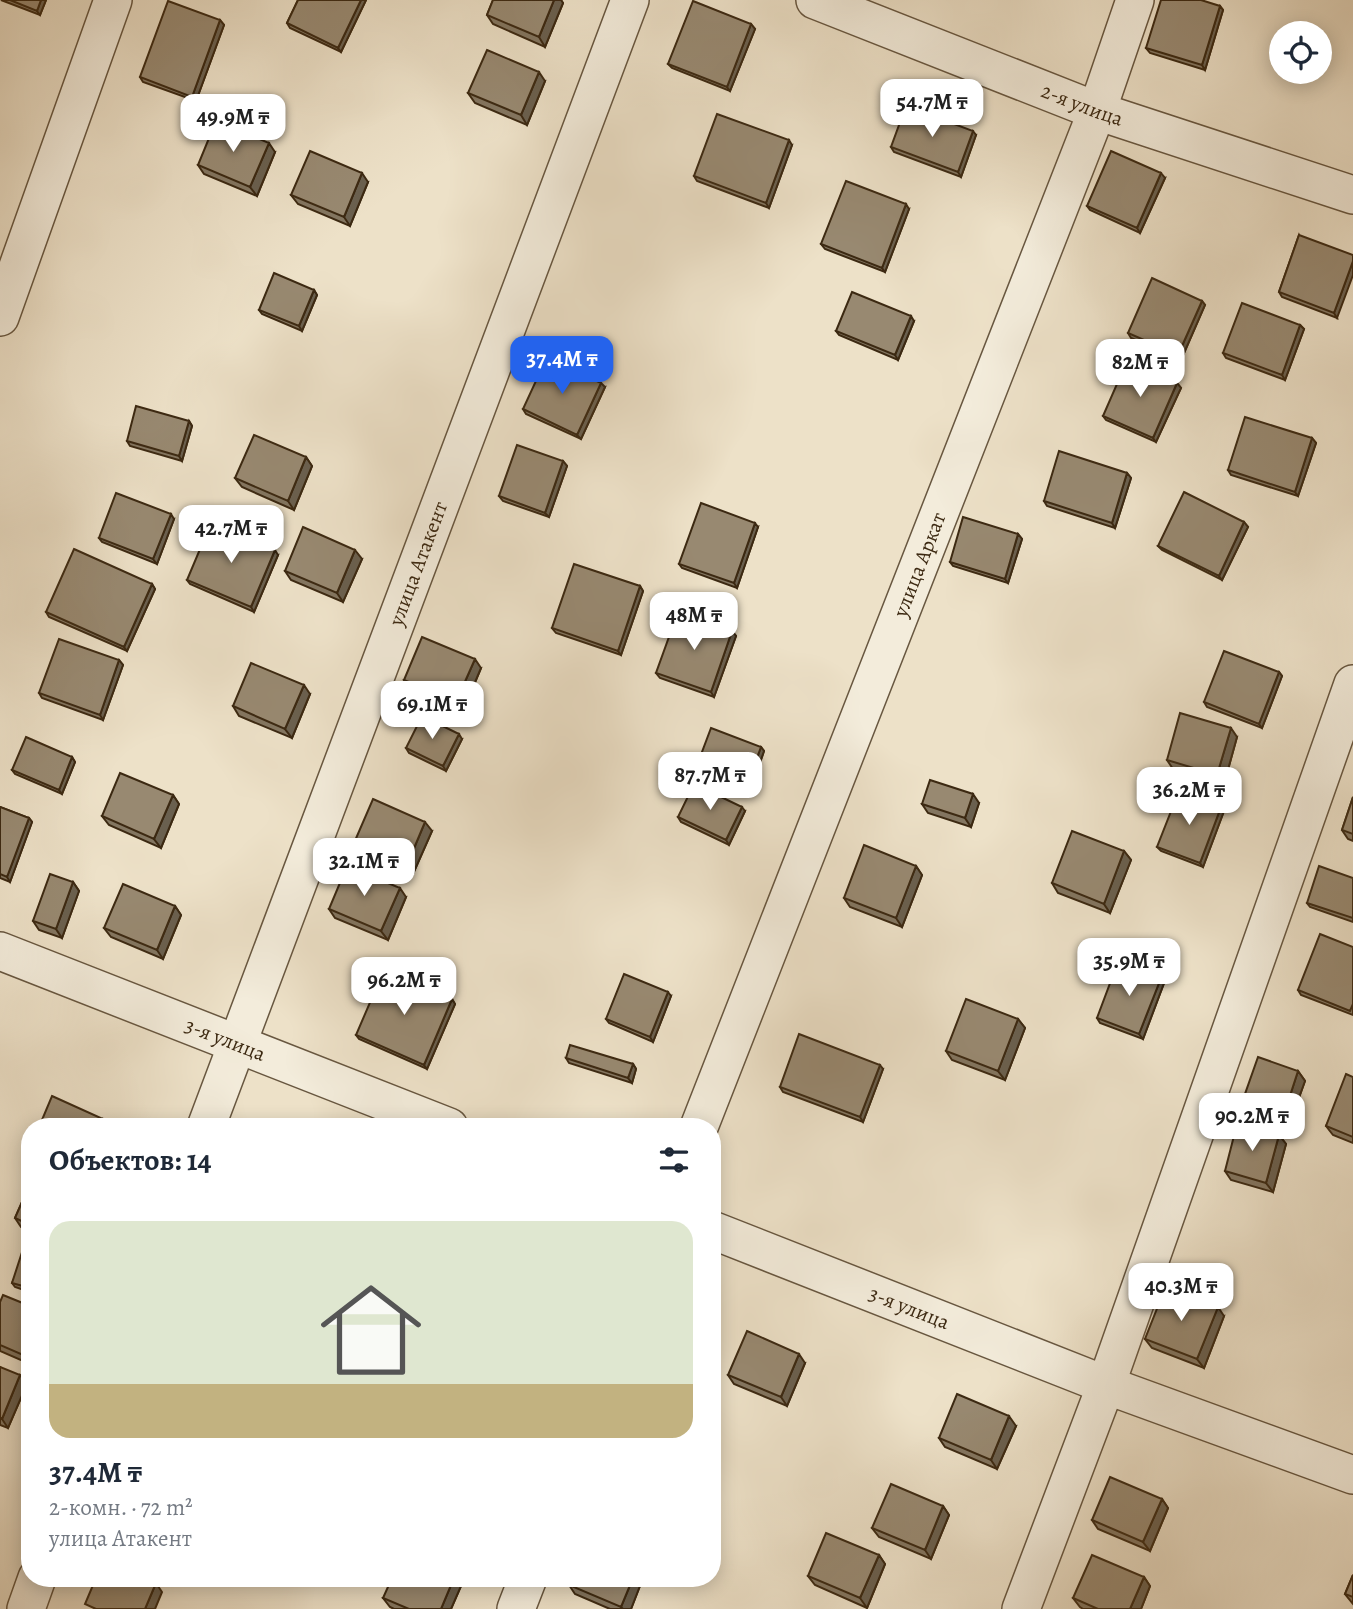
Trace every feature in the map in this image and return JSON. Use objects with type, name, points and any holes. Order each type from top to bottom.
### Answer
[{"type":"street","points":[[0,317],[113,0]]},
{"type":"street","name":"улица Атакент","points":[[209,1118],[630,0]]},
{"type":"street","name":"2-я улица","points":[[815,0],[1097,111],[1353,195]]},
{"type":"street","name":"улица Аркат","points":[[703,1118],[1097,111],[1135,0]]},
{"type":"street","points":[[1021,1609],[1107,1385],[1353,684]]},
{"type":"street","name":"3-я улица","points":[[0,951],[426,1118]]},
{"type":"street","name":"3-я улица","points":[[721,1234],[1107,1385],[1353,1475]]},
{"type":"street","points":[[26,1609],[34,1587]]},
{"type":"street","points":[[516,1609],[525,1587]]},
{"type":"building","points":[[10,0],[41,0],[37,11]]},
{"type":"building","points":[[298,0],[361,0],[338,48],[287,23]]},
{"type":"building","points":[[493,0],[554,0],[539,37],[487,15]]},
{"type":"building","points":[[1161,0],[1201,0],[1220,6],[1202,65],[1146,48]]},
{"type":"building","points":[[168,1],[220,20],[192,97],[140,77]]},
{"type":"building","points":[[693,1],[751,24],[727,87],[668,64]]},
{"type":"building","points":[[487,50],[539,72],[521,115],[468,93]]},
{"type":"building","points":[[906,106],[973,131],[958,172],[891,147]]},
{"type":"building","points":[[717,114],[789,140],[766,203],[694,176]]},
{"type":"building","points":[[216,121],[269,143],[250,187],[198,165]]},
{"type":"building","points":[[310,151],[362,173],[344,217],[291,195]]},
{"type":"building","points":[[1111,151],[1161,173],[1137,228],[1087,206]]},
{"type":"building","points":[[846,181],[906,204],[882,268],[821,244]]},
{"type":"building","points":[[1299,235],[1353,255],[1334,313],[1279,292]]},
{"type":"building","points":[[274,273],[314,290],[299,326],[259,310]]},
{"type":"building","points":[[1152,278],[1202,301],[1178,355],[1128,333]]},
{"type":"building","points":[[852,292],[911,316],[895,355],[836,331]]},
{"type":"building","points":[[1242,303],[1300,325],[1282,375],[1223,353]]},
{"type":"building","points":[[547,357],[601,383],[577,435],[523,409]]},
{"type":"building","points":[[1127,361],[1177,383],[1153,438],[1103,416]]},
{"type":"building","points":[[136,406],[189,421],[179,456],[127,441]]},
{"type":"building","points":[[1245,417],[1312,438],[1295,492],[1228,470]]},
{"type":"building","points":[[254,435],[306,457],[288,501],[235,478]]},
{"type":"building","points":[[517,445],[563,461],[545,513],[499,496]]},
{"type":"building","points":[[1059,451],[1127,473],[1112,523],[1044,501]]},
{"type":"building","points":[[1184,492],[1244,522],[1219,576],[1158,546]]},
{"type":"building","points":[[116,493],[171,514],[153,559],[99,538]]},
{"type":"building","points":[[701,503],[755,523],[734,583],[679,564]]},
{"type":"building","points":[[963,517],[1018,534],[1005,579],[950,562]]},
{"type":"building","points":[[211,523],[275,550],[251,607],[187,580]]},
{"type":"building","points":[[303,527],[355,550],[337,593],[285,571]]},
{"type":"building","points":[[74,549],[152,584],[124,647],[46,612]]},
{"type":"building","points":[[574,564],[640,586],[618,651],[552,628]]},
{"type":"building","points":[[678,612],[732,631],[711,692],[656,673]]},
{"type":"building","points":[[422,637],[475,659],[456,702],[404,680]]},
{"type":"building","points":[[59,639],[119,660],[100,715],[39,693]]},
{"type":"building","points":[[1224,651],[1279,672],[1259,724],[1204,702]]},
{"type":"building","points":[[251,663],[304,685],[285,729],[233,706]]},
{"type":"building","points":[[1180,713],[1231,728],[1217,775],[1167,760]]},
{"type":"building","points":[[422,716],[459,734],[443,766],[406,748]]},
{"type":"building","points":[[711,728],[761,747],[749,779],[699,760]]},
{"type":"building","points":[[26,737],[72,757],[59,790],[12,770]]},
{"type":"building","points":[[120,773],[173,795],[154,839],[102,816]]},
{"type":"building","points":[[930,780],[973,794],[965,818],[922,804]]},
{"type":"building","points":[[694,784],[742,807],[726,840],[678,817]]},
{"type":"building","points":[[1179,791],[1221,807],[1200,863],[1157,847]]},
{"type":"building","points":[[1353,797],[1353,834],[1342,830]]},
{"type":"building","points":[[373,799],[425,822],[407,865],[354,843]]},
{"type":"building","points":[[0,807],[29,818],[7,877],[0,874]]},
{"type":"building","points":[[1072,831],[1124,851],[1104,904],[1052,883]]},
{"type":"building","points":[[864,845],[916,866],[896,918],[844,898]]},
{"type":"building","points":[[347,866],[400,888],[381,931],[329,909]]},
{"type":"building","points":[[1319,866],[1353,878],[1353,918],[1307,903]]},
{"type":"building","points":[[50,874],[73,882],[56,929],[33,921]]},
{"type":"building","points":[[123,884],[175,906],[157,950],[104,928]]},
{"type":"building","points":[[1320,934],[1353,947],[1353,1004],[1350,1011],[1298,990]]},
{"type":"building","points":[[1118,962],[1161,978],[1139,1034],[1097,1018]]},
{"type":"building","points":[[384,970],[452,999],[424,1065],[356,1035]]},
{"type":"building","points":[[624,974],[668,992],[650,1037],[606,1019]]},
{"type":"building","points":[[966,999],[1018,1019],[998,1071],[946,1051]]},
{"type":"building","points":[[799,1034],[880,1065],[860,1117],[780,1087]]},
{"type":"building","points":[[570,1045],[633,1064],[628,1078],[566,1058]]},
{"type":"building","points":[[1258,1057],[1298,1071],[1286,1108],[1245,1094]]},
{"type":"building","points":[[1346,1074],[1353,1077],[1353,1137],[1326,1126]]},
{"type":"building","points":[[52,1096],[101,1118],[43,1118]]},
{"type":"building","points":[[1237,1124],[1279,1135],[1266,1183],[1225,1171]]},
{"type":"building","points":[[21,1204],[21,1221],[15,1218]]},
{"type":"building","points":[[21,1255],[21,1286],[12,1283]]},
{"type":"building","points":[[1166,1286],[1218,1307],[1197,1359],[1145,1339]]},
{"type":"building","points":[[3,1295],[21,1302],[21,1354],[0,1345],[0,1302]]},
{"type":"building","points":[[747,1331],[799,1354],[781,1397],[728,1375]]},
{"type":"building","points":[[0,1367],[20,1375],[2,1419],[0,1418]]},
{"type":"building","points":[[957,1394],[1009,1416],[991,1460],[939,1438]]},
{"type":"building","points":[[1110,1477],[1162,1499],[1143,1542],[1092,1520]]},
{"type":"building","points":[[891,1484],[943,1506],[925,1550],[872,1528]]},
{"type":"building","points":[[826,1533],[879,1555],[860,1598],[808,1576]]},
{"type":"building","points":[[1092,1555],[1144,1577],[1130,1609],[1098,1609],[1073,1598]]},
{"type":"building","points":[[1353,1575],[1353,1597],[1345,1594]]},
{"type":"building","points":[[92,1587],[154,1587],[145,1609],[96,1609],[85,1604]]},
{"type":"building","points":[[388,1587],[450,1587],[441,1609],[409,1609],[383,1598]]},
{"type":"building","points":[[574,1587],[629,1587],[621,1607]]}]
